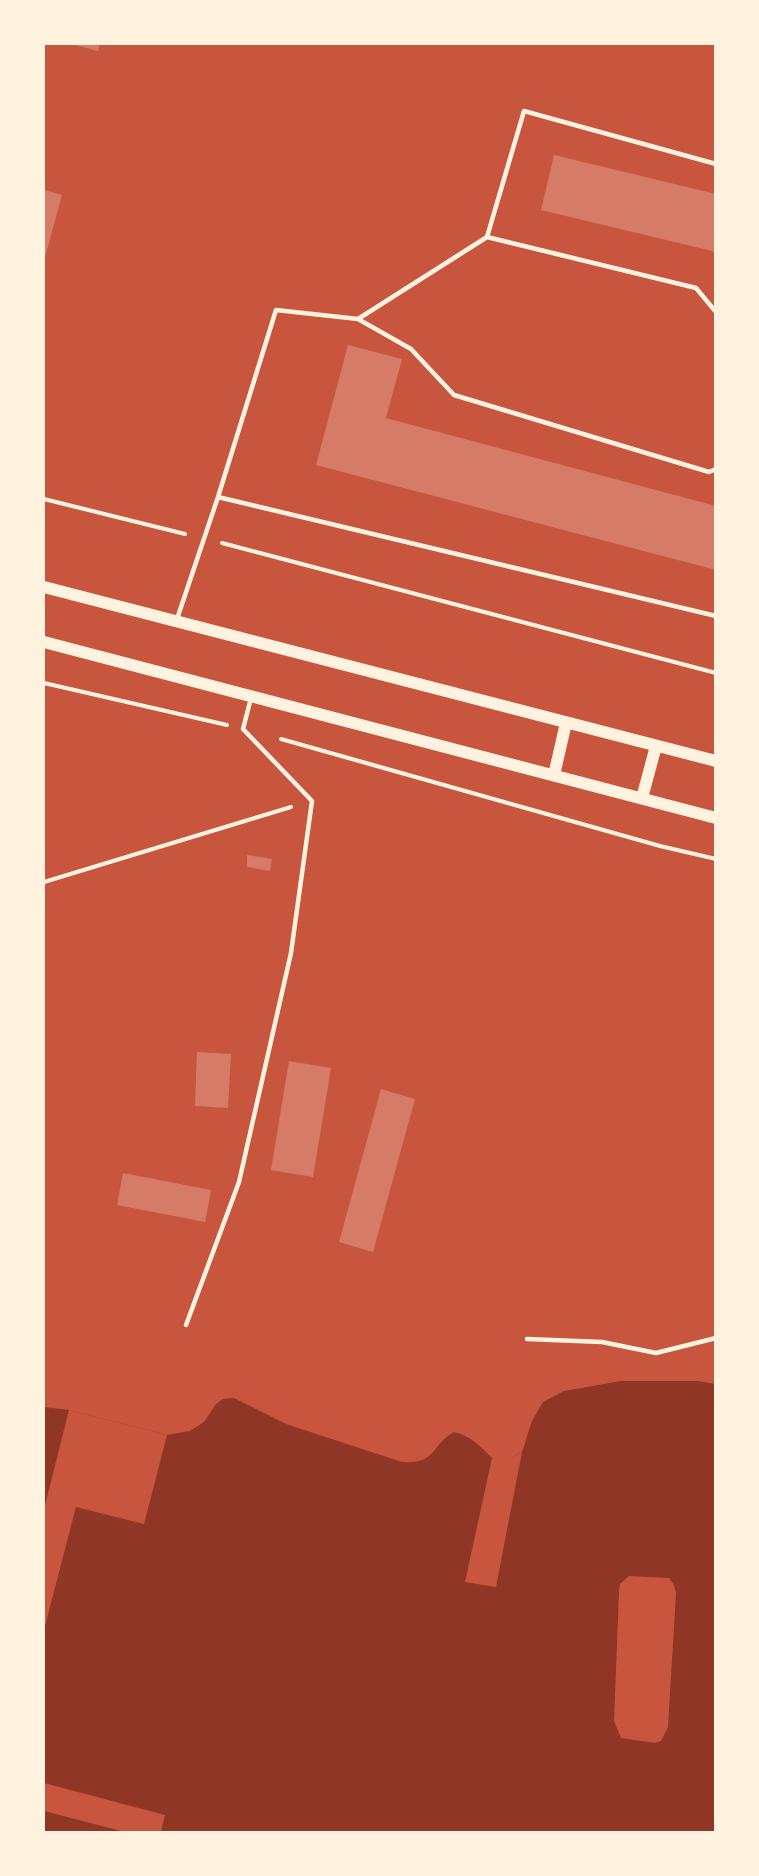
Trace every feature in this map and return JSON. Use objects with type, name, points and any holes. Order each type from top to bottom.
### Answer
[{"type":"main road","points":[[44,586],[716,761]]},
{"type":"main road","points":[[44,642],[716,818]]},
{"type":"main road","points":[[554,774],[566,723]]},
{"type":"main road","points":[[642,798],[656,746]]},
{"type":"lane","points":[[358,319],[487,237],[524,111],[716,164]]},
{"type":"lane","points":[[487,237],[696,288],[716,312]]},
{"type":"lane","points":[[176,622],[218,497],[276,310],[358,319],[411,349],[454,396],[709,472],[716,469]]},
{"type":"lane","points":[[218,497],[716,616]]},
{"type":"lane","points":[[186,1325],[239,1182],[291,953],[312,801],[243,729],[251,695]]},
{"type":"lane","points":[[527,1339],[602,1342],[656,1353],[716,1338]]},
{"type":"path","points":[[44,498],[716,673]]},
{"type":"path","points":[[44,683],[243,729],[660,846],[716,859]]},
{"type":"path","points":[[44,882],[312,801]]},
{"type":"shaded area","points":[[621,1381],[698,1381],[715,1384],[715,1832],[44,1832],[44,1407],[69,1410],[167,1435],[190,1431],[204,1422],[216,1404],[223,1399],[234,1398],[286,1424],[402,1462],[413,1462],[427,1457],[454,1432],[470,1439],[492,1458],[511,1458],[522,1452],[532,1421],[543,1402],[564,1391]],"holes":[[[629,1576],[669,1578],[676,1593],[668,1727],[661,1741],[655,1743],[621,1738],[614,1721],[620,1584]]]},
{"type":"pier","points":[[69,1410],[167,1435],[144,1524],[76,1507],[44,1630],[44,1509]]},
{"type":"pier","points":[[522,1452],[496,1587],[465,1582],[492,1458],[511,1458]]},
{"type":"pier","points":[[44,1783],[165,1815],[161,1832],[125,1832],[44,1811]]},
{"type":"building","points":[[71,44],[100,44],[98,51]]},
{"type":"building","points":[[554,155],[716,194],[716,255],[712,251],[541,210]]},
{"type":"building","points":[[44,190],[62,195],[44,261]]},
{"type":"building","points":[[348,345],[402,359],[386,418],[716,506],[716,570],[316,465]]},
{"type":"building","points":[[247,855],[272,859],[270,871],[247,867]]},
{"type":"building","points":[[197,1052],[231,1054],[228,1108],[195,1106]]},
{"type":"building","points":[[289,1061],[331,1068],[313,1177],[271,1170]]},
{"type":"building","points":[[381,1089],[415,1099],[373,1252],[339,1242]]},
{"type":"building","points":[[123,1173],[211,1190],[205,1222],[117,1205]]}]
